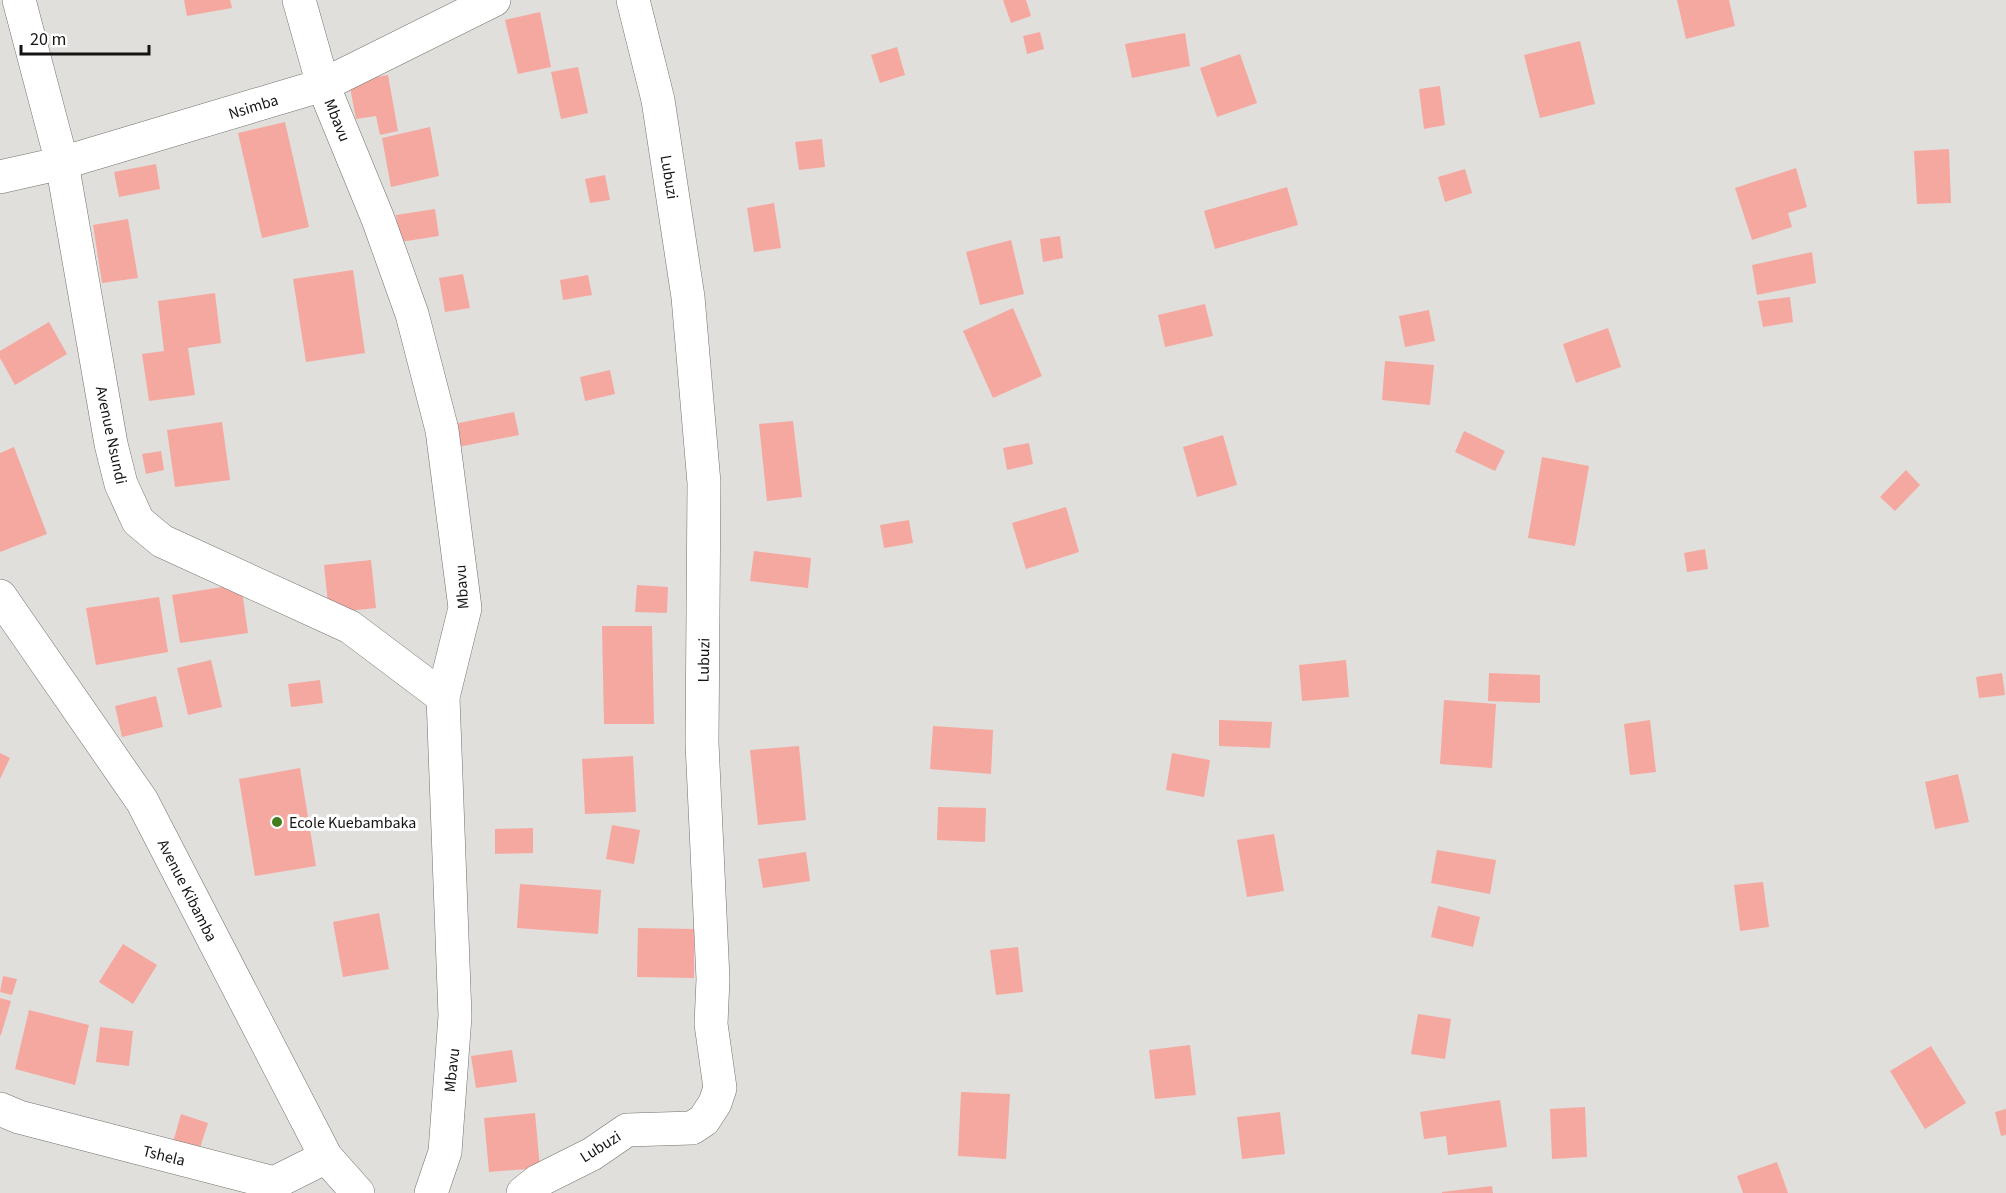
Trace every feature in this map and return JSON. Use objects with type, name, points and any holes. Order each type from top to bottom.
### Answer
[{"type":"street","name":"Avenue Nsundi","points":[[19,0],[62,163],[111,444],[121,484],[138,521],[162,541],[350,627],[443,697]]},
{"type":"street","name":"Mbavu","points":[[299,0],[324,85],[378,219],[412,314],[442,430],[465,608],[443,697],[455,1016],[445,1152],[431,1193]]},
{"type":"street","name":"Nsimba","points":[[0,177],[62,163],[324,85],[494,0]]},
{"type":"street","name":"Lubuzi","points":[[523,1193],[538,1181],[592,1154],[627,1130],[692,1128],[704,1120],[715,1103],[720,1089],[711,1024],[713,979],[702,743],[705,483],[686,286],[658,100],[633,0]]},
{"type":"street","name":"Avenue Kibamba","points":[[0,596],[142,801],[326,1157],[358,1193]]},
{"type":"street","name":"Tshela","points":[[0,1109],[19,1117],[274,1183],[326,1157]]},
{"type":"building","points":[[184,0],[230,0],[232,8],[187,16]]},
{"type":"building","points":[[1003,0],[1026,0],[1031,16],[1011,23]]},
{"type":"building","points":[[1677,0],[1729,0],[1735,26],[1686,39]]},
{"type":"building","points":[[540,12],[551,67],[518,74],[505,20]]},
{"type":"building","points":[[1040,32],[1044,49],[1027,54],[1023,36]]},
{"type":"building","points":[[1185,33],[1190,66],[1132,78],[1125,44]]},
{"type":"building","points":[[1580,41],[1595,104],[1540,118],[1524,55]]},
{"type":"building","points":[[897,47],[905,75],[880,83],[871,55]]},
{"type":"building","points":[[1240,54],[1257,103],[1217,117],[1200,68]]},
{"type":"building","points":[[578,67],[588,113],[561,119],[551,72]]},
{"type":"building","points":[[388,75],[398,131],[380,135],[376,116],[356,119],[349,82]]},
{"type":"building","points":[[1440,86],[1445,125],[1424,129],[1419,89]]},
{"type":"building","points":[[285,122],[309,227],[262,238],[238,133]]},
{"type":"building","points":[[430,127],[439,176],[391,187],[382,138]]},
{"type":"building","points":[[822,139],[825,167],[799,170],[795,142]]},
{"type":"building","points":[[1949,149],[1951,203],[1917,204],[1914,151]]},
{"type":"building","points":[[156,164],[160,189],[119,197],[114,172]]},
{"type":"building","points":[[1796,168],[1807,207],[1788,213],[1792,227],[1752,240],[1735,188]]},
{"type":"building","points":[[1465,169],[1472,193],[1445,202],[1438,177]]},
{"type":"building","points":[[605,175],[610,200],[590,203],[585,179]]},
{"type":"building","points":[[1287,187],[1298,225],[1215,249],[1204,211]]},
{"type":"building","points":[[774,203],[781,248],[754,252],[747,208]]},
{"type":"building","points":[[435,209],[439,236],[400,242],[396,215]]},
{"type":"building","points":[[128,219],[138,278],[102,283],[93,225]]},
{"type":"building","points":[[1060,236],[1063,258],[1043,262],[1040,239]]},
{"type":"building","points":[[1011,240],[1024,294],[980,305],[966,252]]},
{"type":"building","points":[[1812,252],[1816,283],[1757,295],[1752,265]]},
{"type":"building","points":[[353,270],[365,353],[306,362],[293,279]]},
{"type":"building","points":[[463,274],[470,308],[445,312],[439,278]]},
{"type":"building","points":[[588,275],[592,295],[563,300],[560,280]]},
{"type":"building","points":[[215,293],[221,343],[188,348],[195,395],[149,401],[142,354],[164,351],[158,301]]},
{"type":"building","points":[[1790,297],[1793,322],[1763,327],[1758,301]]},
{"type":"building","points":[[1205,304],[1213,336],[1165,347],[1158,315]]},
{"type":"building","points":[[1013,308],[1042,376],[993,398],[963,331]]},
{"type":"building","points":[[1429,310],[1435,341],[1405,347],[1399,316]]},
{"type":"building","points":[[49,322],[67,354],[15,385],[0,358],[0,351]]},
{"type":"building","points":[[1608,328],[1621,367],[1576,383],[1563,344]]},
{"type":"building","points":[[1385,361],[1434,365],[1430,405],[1382,400]]},
{"type":"building","points":[[610,370],[615,394],[585,401],[580,377]]},
{"type":"building","points":[[514,412],[519,435],[453,448],[449,425]]},
{"type":"building","points":[[793,421],[802,497],[767,501],[759,424]]},
{"type":"building","points":[[222,422],[230,480],[175,487],[167,430]]},
{"type":"building","points":[[1464,431],[1505,451],[1495,471],[1455,452]]},
{"type":"building","points":[[1223,435],[1237,485],[1197,497],[1183,447]]},
{"type":"building","points":[[1029,443],[1033,464],[1007,470],[1003,448]]},
{"type":"building","points":[[14,447],[47,534],[0,552],[0,453]]},
{"type":"building","points":[[161,451],[164,470],[146,474],[142,454]]},
{"type":"building","points":[[1542,457],[1589,466],[1575,546],[1528,538]]},
{"type":"building","points":[[1906,470],[1920,485],[1895,511],[1880,497]]},
{"type":"building","points":[[1066,507],[1079,552],[1026,569],[1012,523]]},
{"type":"building","points":[[909,520],[913,543],[884,548],[880,525]]},
{"type":"building","points":[[1705,549],[1708,569],[1687,572],[1684,553]]},
{"type":"building","points":[[754,551],[811,558],[808,588],[750,581]]},
{"type":"building","points":[[371,560],[376,608],[329,613],[324,565]]},
{"type":"building","points":[[241,584],[248,633],[180,643],[172,595]]},
{"type":"building","points":[[637,585],[668,587],[667,613],[635,612]]},
{"type":"building","points":[[159,597],[168,652],[96,665],[86,608]]},
{"type":"building","points":[[602,626],[652,626],[654,724],[604,724]]},
{"type":"building","points":[[211,660],[222,707],[188,715],[177,668]]},
{"type":"building","points":[[1346,660],[1349,697],[1302,701],[1299,665]]},
{"type":"building","points":[[1489,673],[1540,675],[1540,703],[1488,701]]},
{"type":"building","points":[[2002,673],[2005,695],[1979,698],[1976,677]]},
{"type":"building","points":[[320,680],[323,703],[291,707],[288,684]]},
{"type":"building","points":[[156,696],[163,727],[122,737],[115,706]]},
{"type":"building","points":[[1444,700],[1496,704],[1492,768],[1440,764]]},
{"type":"building","points":[[1219,720],[1272,722],[1270,748],[1219,746]]},
{"type":"building","points":[[1650,720],[1656,772],[1630,775],[1624,724]]},
{"type":"building","points":[[933,726],[993,730],[991,774],[930,769]]},
{"type":"building","points":[[799,746],[806,820],[758,825],[750,750]]},
{"type":"building","points":[[0,753],[10,758],[0,779]]},
{"type":"building","points":[[1172,753],[1210,760],[1204,797],[1166,790]]},
{"type":"building","points":[[633,756],[636,812],[585,814],[582,759]]},
{"type":"building","name":"Ecole Kuebambaka","points":[[300,768],[316,866],[255,876],[239,779]]},
{"type":"building","points":[[1958,774],[1969,822],[1935,829],[1925,782]]},
{"type":"building","points":[[938,807],[986,808],[985,842],[937,840]]},
{"type":"building","points":[[612,825],[640,830],[634,864],[606,859]]},
{"type":"building","points":[[533,828],[533,853],[495,854],[495,829]]},
{"type":"building","points":[[1274,834],[1284,891],[1247,897],[1237,840]]},
{"type":"building","points":[[1437,850],[1496,860],[1490,894],[1431,883]]},
{"type":"building","points":[[806,852],[810,881],[763,888],[758,859]]},
{"type":"building","points":[[1763,882],[1769,927],[1740,931],[1734,885]]},
{"type":"building","points":[[520,884],[601,890],[598,934],[517,928]]},
{"type":"building","points":[[1438,906],[1480,917],[1473,947],[1431,937]]},
{"type":"building","points":[[379,913],[389,969],[343,977],[333,922]]},
{"type":"building","points":[[638,928],[694,929],[694,978],[637,977]]},
{"type":"building","points":[[123,944],[157,965],[133,1004],[99,982]]},
{"type":"building","points":[[1018,947],[1023,992],[996,995],[990,950]]},
{"type":"building","points":[[3,976],[17,979],[12,995],[0,992]]},
{"type":"building","points":[[0,998],[11,1001],[1,1035],[0,1035]]},
{"type":"building","points":[[29,1010],[89,1025],[75,1085],[15,1069]]},
{"type":"building","points":[[1418,1014],[1451,1019],[1445,1059],[1411,1054]]},
{"type":"building","points":[[100,1027],[133,1031],[129,1066],[96,1062]]},
{"type":"building","points":[[1190,1045],[1196,1095],[1155,1099],[1149,1050]]},
{"type":"building","points":[[1931,1046],[1966,1103],[1925,1129],[1890,1071]]},
{"type":"building","points":[[512,1050],[517,1082],[476,1088],[471,1056]]},
{"type":"building","points":[[961,1092],[1010,1094],[1006,1159],[958,1156]]},
{"type":"building","points":[[1500,1100],[1507,1147],[1448,1155],[1446,1136],[1424,1139],[1420,1112]]},
{"type":"building","points":[[1585,1107],[1587,1157],[1552,1159],[1550,1109]]},
{"type":"building","points":[[2006,1109],[2006,1135],[2001,1136],[1995,1112]]},
{"type":"building","points":[[1280,1112],[1285,1154],[1242,1159],[1237,1117]]},
{"type":"building","points":[[535,1113],[540,1168],[489,1172],[484,1118]]},
{"type":"building","points":[[181,1114],[208,1123],[198,1154],[172,1146]]},
{"type":"building","points":[[1777,1162],[1788,1193],[1743,1193],[1737,1176]]},
{"type":"building","points":[[1492,1186],[1493,1193],[1442,1193],[1442,1192]]},
{"type":"place","name":"Ecole Kuebambaka","points":[[277,822]]}]
